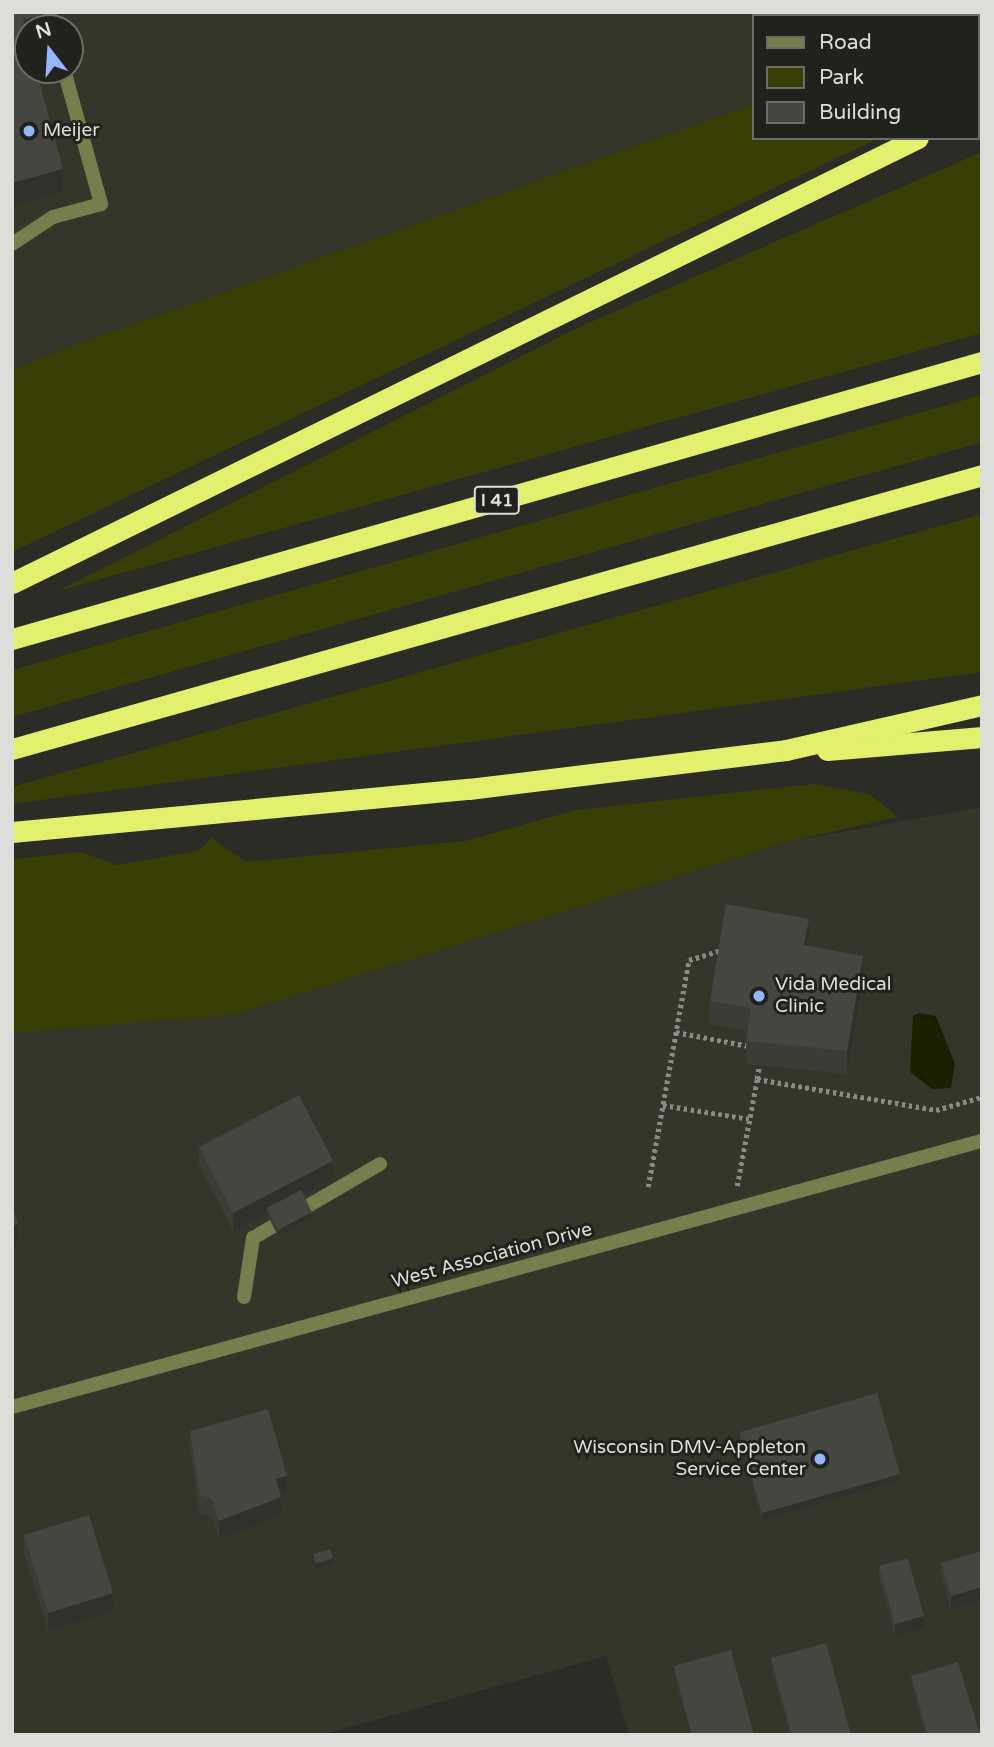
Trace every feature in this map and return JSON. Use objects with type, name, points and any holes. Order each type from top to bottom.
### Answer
[{"type":"highway","points":[[12,583],[914,140]]},
{"type":"highway","name":"I 41","points":[[12,639],[982,362]]},
{"type":"highway","points":[[12,749],[982,475]]},
{"type":"highway","points":[[12,832],[468,789],[786,750],[982,705]]},
{"type":"highway","points":[[786,750],[875,749],[982,737]]},
{"type":"street","points":[[12,244],[53,218],[101,204],[68,84]]},
{"type":"street","name":"West Association Drive","points":[[12,1408],[982,1141]]},
{"type":"street","points":[[244,1297],[253,1238],[380,1164]]},
{"type":"path","points":[[648,1187],[689,960],[722,949]]},
{"type":"path","points":[[676,1032],[749,1046]]},
{"type":"path","points":[[733,1210],[759,1066]]},
{"type":"path","points":[[757,1079],[936,1110],[982,1097]]},
{"type":"path","points":[[663,1105],[749,1119]]},
{"type":"shaded area","points":[[12,12],[944,12],[752,14],[752,105],[36,359],[12,373]]},
{"type":"shaded area","points":[[982,807],[982,1735],[629,1735],[606,1656],[321,1735],[12,1735],[12,1033],[233,1015],[791,841]]},
{"type":"shaded area","points":[[919,1013],[936,1016],[955,1064],[951,1088],[932,1089],[910,1072],[913,1016]]},
{"type":"green space","points":[[752,105],[752,140],[875,140],[12,552],[12,373],[36,359]]},
{"type":"green space","points":[[982,152],[982,333],[58,591],[577,328]]},
{"type":"green space","points":[[982,395],[982,442],[12,717],[12,670]]},
{"type":"green space","points":[[982,514],[982,672],[12,804],[12,787]]},
{"type":"green space","points":[[815,784],[869,794],[898,817],[791,841],[233,1015],[12,1033],[12,859],[81,852],[116,865],[198,851],[212,838],[246,862],[465,841],[576,810]]},
{"type":"building","name":"Meijer","points":[[12,12],[39,12],[40,14],[14,14],[14,84],[40,84],[63,169],[12,183]]},
{"type":"building","points":[[726,904],[809,919],[804,945],[863,956],[847,1051],[746,1041],[751,1008],[710,1001]]},
{"type":"building","points":[[299,1095],[333,1161],[233,1213],[199,1147]]},
{"type":"building","points":[[301,1190],[312,1212],[278,1230],[267,1208]]},
{"type":"building","points":[[12,1206],[18,1224],[12,1226]]},
{"type":"building","name":"Wisconsin DMV-Appleton Service Center","points":[[877,1393],[900,1474],[762,1513],[740,1432]]},
{"type":"building","points":[[268,1409],[287,1476],[276,1479],[281,1497],[219,1521],[212,1499],[200,1495],[190,1431]]},
{"type":"building","points":[[89,1515],[113,1593],[48,1613],[24,1535]]},
{"type":"building","points":[[330,1549],[333,1558],[316,1564],[313,1554]]},
{"type":"building","points":[[982,1551],[982,1587],[951,1596],[941,1563]]},
{"type":"building","points":[[908,1558],[924,1616],[895,1624],[879,1566]]},
{"type":"building","points":[[826,1643],[851,1735],[792,1735],[771,1658]]},
{"type":"building","points":[[731,1650],[754,1735],[692,1735],[674,1666]]},
{"type":"building","points":[[958,1662],[980,1735],[928,1735],[911,1676]]},
{"type":"place","name":"Meijer","points":[[29,131]]},
{"type":"place","name":"Vida Medical Clinic","points":[[759,996]]},
{"type":"place","name":"Wisconsin DMV-Appleton Service Center","points":[[820,1459]]}]
